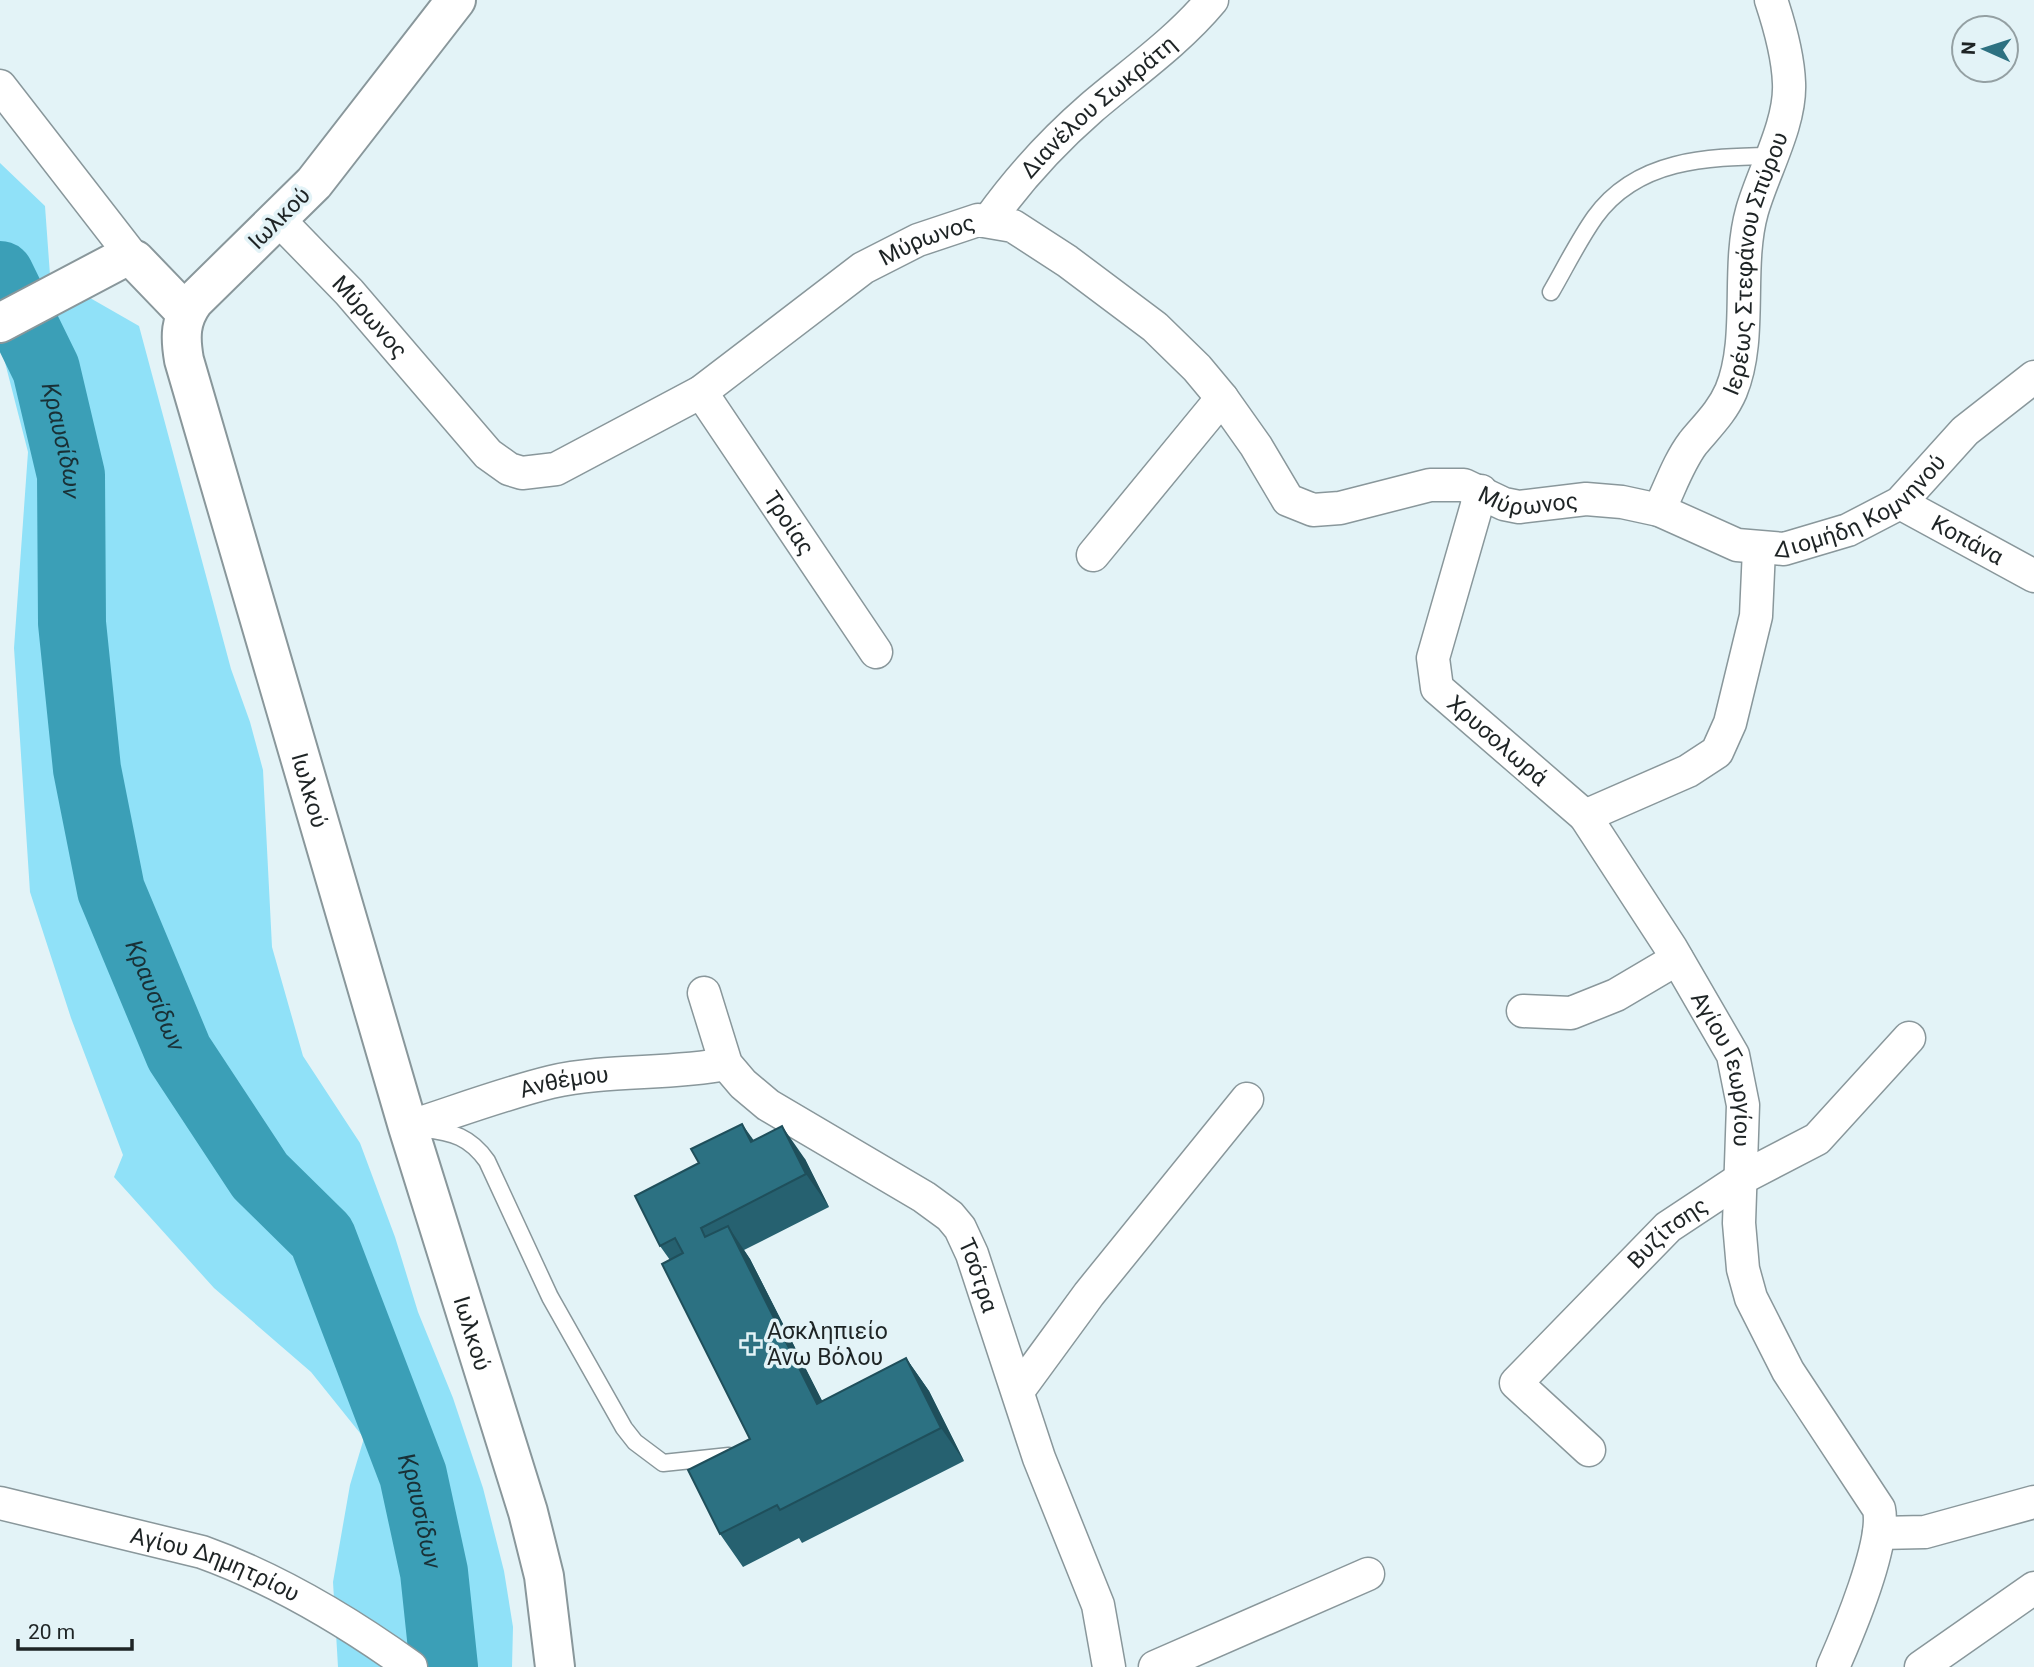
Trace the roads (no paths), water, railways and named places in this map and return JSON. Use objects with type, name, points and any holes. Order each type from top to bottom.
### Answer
[{"type":"main road","name":"Ιωλκού","points":[[456,0],[345,146],[279,220],[194,301],[186,313],[181,330],[184,360],[408,1127],[538,1546],[553,1626],[555,1667]]},
{"type":"main road","points":[[0,323],[122,258],[135,260],[186,313]]},
{"type":"street","name":"Διανέλου Σωκράτη","points":[[989,220],[1018,179],[1051,144],[1174,40],[1212,0]]},
{"type":"street","name":"Ιερέως Στεφάνου Σπύρου","points":[[1660,510],[1679,466],[1713,422],[1731,391],[1738,364],[1751,213],[1771,156],[1790,85],[1783,37],[1771,0]]},
{"type":"street","points":[[0,86],[135,260]]},
{"type":"street","name":"Μύρωνος","points":[[279,220],[349,292],[488,454],[509,469],[532,474],[556,469],[701,392],[863,268],[945,229],[989,220],[1013,226],[1107,290],[1178,348],[1222,398],[1256,446],[1288,500],[1299,506],[1323,510],[1340,508],[1430,485],[1464,485],[1504,504],[1520,507],[1586,499],[1660,510]]},
{"type":"street","name":"Διομήδη Κομνηνού","points":[[1660,510],[1727,541],[1759,549],[1784,549],[1819,540],[1877,517],[1900,503],[1965,431],[2034,377]]},
{"type":"street","name":"Τροίας","points":[[701,392],[876,652]]},
{"type":"street","points":[[1093,555],[1222,398]]},
{"type":"street","name":"Χρυσολωρά","points":[[1480,491],[1433,658],[1437,688],[1585,816]]},
{"type":"street","name":"Κοπάνα","points":[[1900,503],[2034,576]]},
{"type":"street","points":[[1585,816],[1688,771],[1717,752],[1730,723],[1756,615],[1759,549]]},
{"type":"street","name":"Αγίου Γεωργίου","points":[[1585,816],[1677,959],[1733,1055],[1743,1105],[1739,1223],[1743,1269],[1751,1298],[1788,1371],[1875,1498],[1881,1520],[1879,1533],[1850,1627],[1833,1667]]},
{"type":"street","points":[[1523,1011],[1571,1013],[1616,995],[1677,959]]},
{"type":"street","name":"Τσότρα","points":[[704,993],[726,1064],[768,1105],[950,1216],[960,1228],[972,1254],[1039,1458],[1098,1605],[1109,1667]]},
{"type":"street","name":"Βυζίτσης","points":[[1589,1450],[1516,1383],[1668,1227],[1742,1178],[1817,1139],[1909,1038]]},
{"type":"street","name":"Ανθέμου","points":[[408,1127],[551,1082],[608,1074],[690,1071],[726,1064]]},
{"type":"street","points":[[1018,1391],[1089,1294],[1247,1099]]},
{"type":"street","points":[[1879,1533],[1925,1532],[2034,1502]]},
{"type":"street","name":"Αγίου Δημητρίου","points":[[0,1503],[202,1552],[232,1563],[323,1609],[411,1667]]},
{"type":"street","points":[[1155,1667],[1368,1574]]},
{"type":"street","points":[[1921,1667],[2034,1588]]},
{"type":"lane","points":[[1551,292],[1596,216],[1625,188],[1662,167],[1705,157],[1771,156]]},
{"type":"lane","points":[[408,1127],[459,1134],[477,1146],[487,1161],[550,1297],[635,1442],[663,1464],[736,1455]]},
{"type":"waterway","name":"Κραυσίδων","points":[[0,275],[46,369],[71,475],[72,623],[87,769],[111,890],[179,1053],[260,1176],[322,1237],[413,1475],[434,1572],[444,1667]]},
{"type":"place","name":"Ασκληπιείο Άνω Βόλου","points":[[751,1344]]}]
